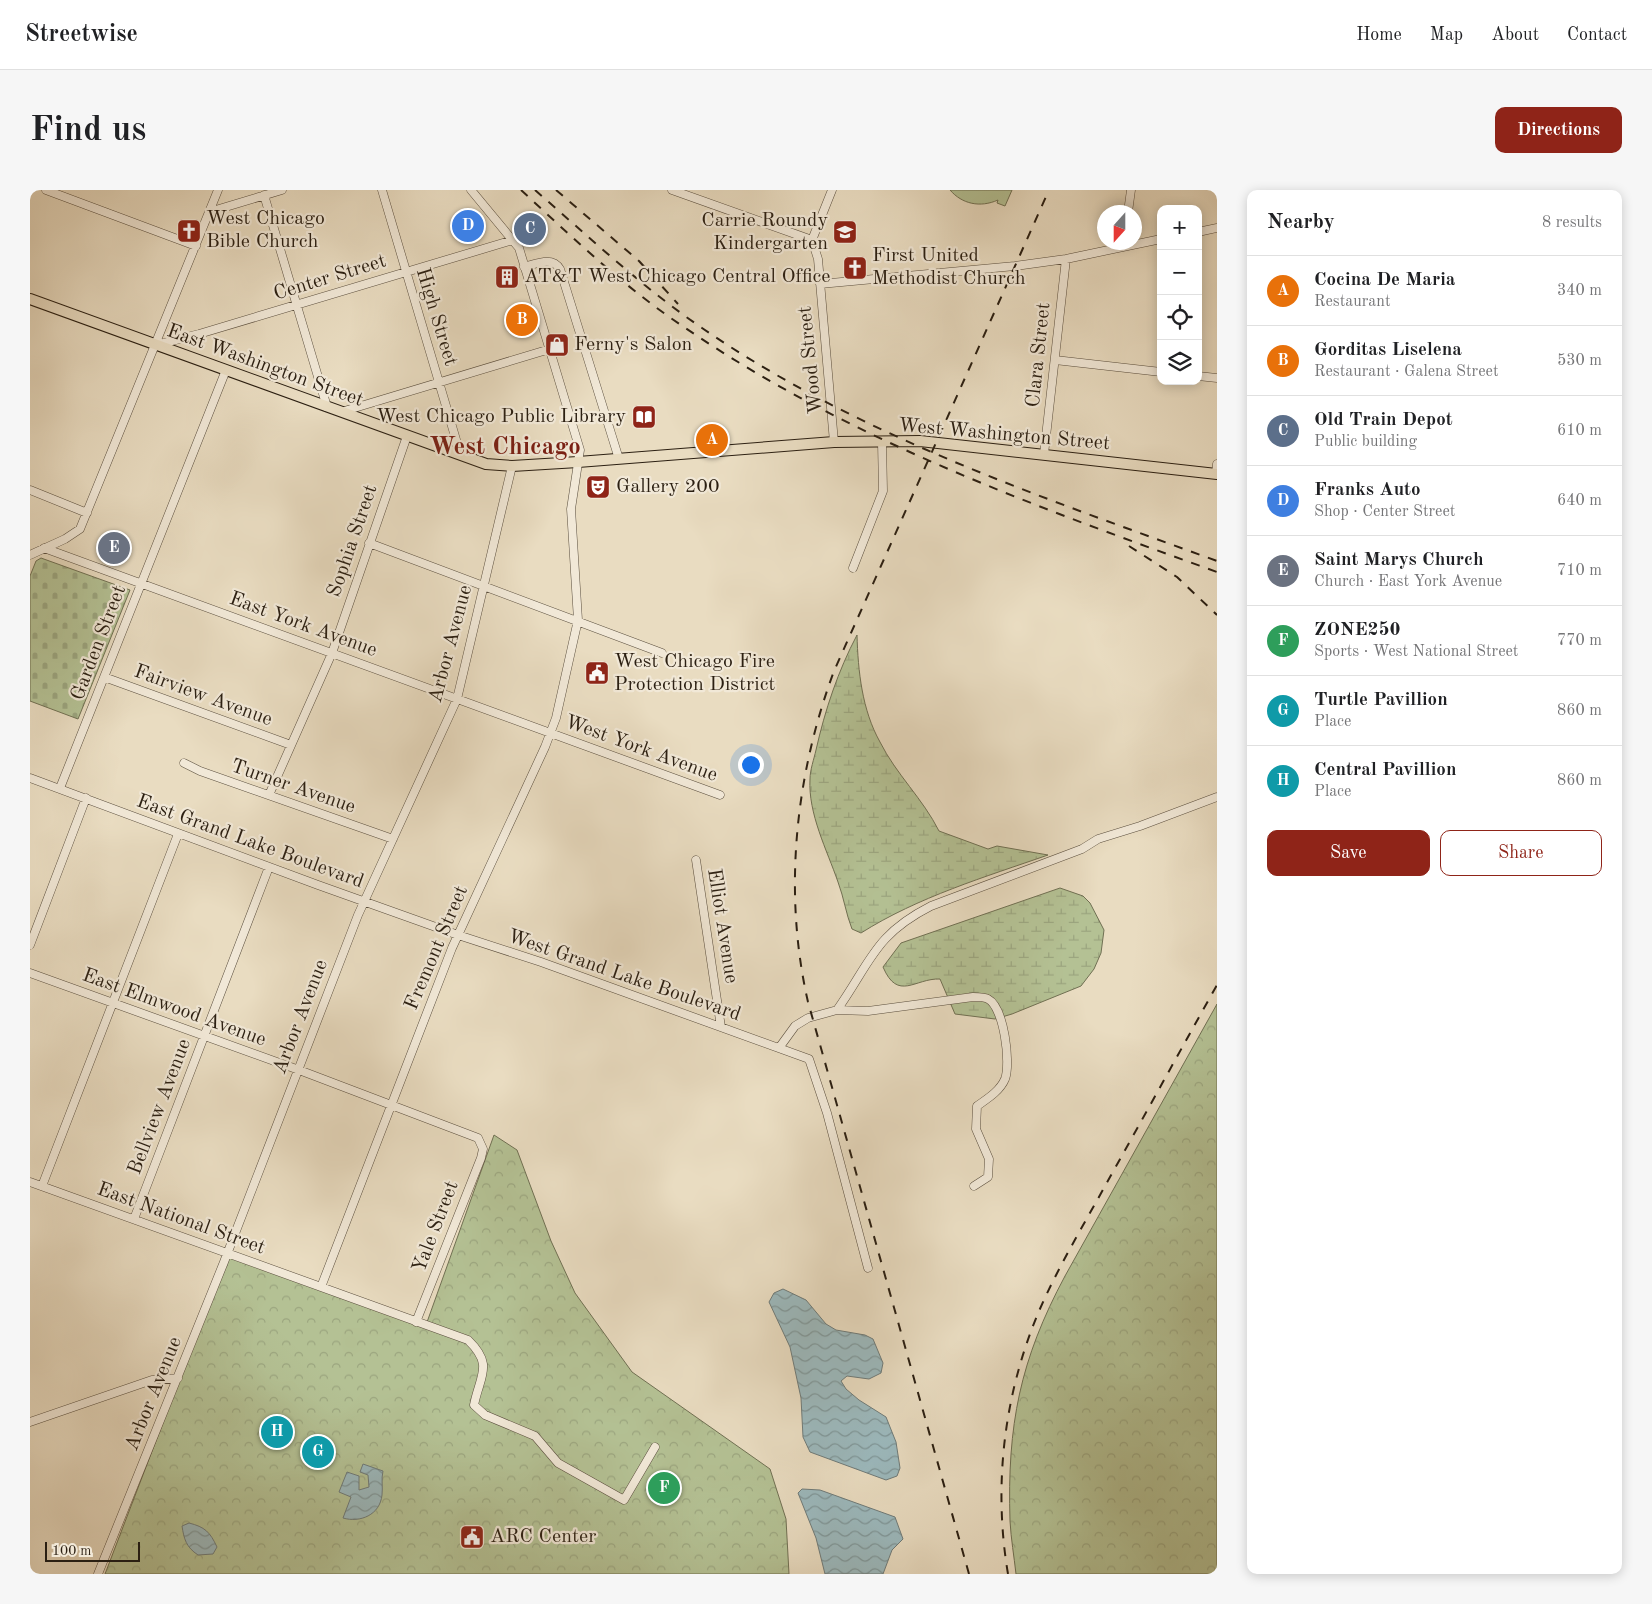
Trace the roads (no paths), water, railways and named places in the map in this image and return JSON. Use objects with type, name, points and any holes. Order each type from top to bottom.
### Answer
[{"type":"main road","name":"East Washington Street","points":[[30,298],[485,464],[512,466],[578,462]]},
{"type":"main road","name":"West Washington Street","points":[[578,462],[834,442],[920,441],[1217,470]]},
{"type":"street","points":[[46,190],[196,246]]},
{"type":"street","points":[[30,555],[65,539],[80,528],[218,190]]},
{"type":"street","points":[[209,212],[282,190]]},
{"type":"street","name":"High Street","points":[[382,190],[457,443],[457,454]]},
{"type":"street","name":"Fremont Street","points":[[321,1287],[458,935],[556,718],[578,620],[571,509],[580,450],[519,248],[471,190]]},
{"type":"street","points":[[672,190],[812,240],[832,190]]},
{"type":"street","points":[[1129,205],[1131,190]]},
{"type":"street","points":[[264,195],[327,407]]},
{"type":"street","points":[[1202,231],[1217,228]]},
{"type":"street","name":"Center Street","points":[[156,345],[200,334],[513,240]]},
{"type":"street","name":"Wood Street","points":[[812,240],[817,257],[820,284],[834,442]]},
{"type":"street","points":[[1142,242],[1157,240]]},
{"type":"street","points":[[820,284],[1015,266],[1066,259],[1102,250]]},
{"type":"street","name":"Clara Street","points":[[1044,454],[1066,259]]},
{"type":"street","points":[[524,267],[547,261],[557,264],[560,269],[619,459]]},
{"type":"street","points":[[341,412],[550,349]]},
{"type":"street","points":[[1055,360],[1157,372]]},
{"type":"street","name":"Garden Street","points":[[60,788],[226,370]]},
{"type":"street","points":[[1202,376],[1217,378]]},
{"type":"street","name":"Sophia Street","points":[[269,795],[332,653],[407,436]]},
{"type":"street","points":[[854,568],[883,491],[882,442]]},
{"type":"street","name":"Arbor Avenue","points":[[98,1574],[228,1253],[364,901],[457,699],[512,466]]},
{"type":"street","points":[[30,490],[87,513]]},
{"type":"street","points":[[369,543],[662,653]]},
{"type":"street","name":"East York Avenue","points":[[44,548],[550,733]]},
{"type":"street","name":"Fairview Avenue","points":[[104,678],[291,745]]},
{"type":"street","name":"West York Avenue","points":[[550,733],[720,795]]},
{"type":"street","name":"Turner Avenue","points":[[184,763],[200,771],[393,839]]},
{"type":"street","name":"East Grand Lake Boulevard","points":[[30,778],[178,834],[458,935]]},
{"type":"street","points":[[837,1010],[855,985],[874,951],[896,926],[911,916],[931,906],[1082,849],[1098,839],[1140,826],[1217,797]]},
{"type":"street","points":[[30,944],[86,798]]},
{"type":"street","points":[[42,1186],[178,834]]},
{"type":"street","name":"Elliot Avenue","points":[[696,860],[721,1027]]},
{"type":"street","name":"Bellview Avenue","points":[[134,1219],[269,867]]},
{"type":"street","name":"West Grand Lake Boulevard","points":[[458,935],[542,962],[808,1059],[827,1113],[868,1268]]},
{"type":"street","name":"East Elmwood Avenue","points":[[30,973],[392,1104],[475,1136],[482,1144]]},
{"type":"street","points":[[779,1048],[800,1020],[837,1010],[868,1011],[973,997],[988,999],[999,1010],[1008,1053],[1005,1079],[992,1095],[977,1106],[976,1128],[989,1159],[988,1177],[974,1186]]},
{"type":"street","name":"Yale Street","points":[[416,1322],[481,1158],[482,1144]]},
{"type":"street","name":"East National Street","points":[[30,1182],[468,1340],[480,1352],[485,1371],[474,1405],[485,1415],[535,1436],[558,1463],[624,1500],[655,1447]]},
{"type":"street","points":[[30,1422],[152,1380],[178,1378]]},
{"type":"water","points":[[783,1289],[806,1300],[826,1324],[836,1330],[865,1335],[873,1339],[883,1363],[881,1373],[869,1379],[847,1376],[841,1381],[846,1389],[859,1400],[886,1417],[896,1442],[900,1468],[897,1476],[886,1480],[810,1452],[803,1437],[801,1398],[790,1347],[769,1302],[774,1293]]},
{"type":"water","points":[[363,1464],[383,1471],[380,1502],[377,1508],[368,1516],[356,1519],[343,1518],[351,1497],[339,1492],[347,1472],[359,1476],[359,1490],[369,1487],[368,1475],[360,1472]]},
{"type":"water","points":[[802,1489],[820,1490],[895,1517],[903,1539],[892,1550],[883,1574],[825,1574],[816,1538],[798,1493]]},
{"type":"water","points":[[189,1523],[203,1528],[212,1537],[217,1547],[213,1554],[198,1555],[188,1546],[182,1526]]},
{"type":"railway","points":[[521,190],[598,260],[660,310],[743,365],[808,402],[941,466],[1078,521],[1217,572]]},
{"type":"railway","points":[[535,190],[658,296],[702,328],[762,366],[824,401],[952,461],[1217,561]]},
{"type":"railway","points":[[556,190],[639,261],[678,304]]},
{"type":"railway","points":[[969,1574],[808,1002],[800,961],[796,919],[797,835],[802,793],[810,752],[834,671],[1049,190]]},
{"type":"railway","points":[[1129,546],[1177,577],[1217,615]]},
{"type":"railway","points":[[1008,1574],[1004,1541],[1002,1474],[1010,1407],[1027,1342],[1039,1311],[1064,1260],[1217,985]]},
{"type":"place","name":"Franks Auto","points":[[468,226]]},
{"type":"place","name":"Old Train Depot","points":[[530,229]]},
{"type":"place","name":"West Chicago Bible Church","points":[[189,231]]},
{"type":"place","name":"Carrie Roundy Kindergarten","points":[[845,232]]},
{"type":"place","name":"First United Methodist Church","points":[[855,268]]},
{"type":"place","name":"AT&T West Chicago Central Office","points":[[507,277]]},
{"type":"place","name":"Gorditas Liselena","points":[[522,320]]},
{"type":"place","name":"Ferny's Salon","points":[[557,345]]},
{"type":"place","name":"West Chicago Public Library","points":[[644,417]]},
{"type":"place","name":"Cocina De Maria","points":[[712,440]]},
{"type":"place","name":"Gallery 200","points":[[598,487]]},
{"type":"place","name":"Saint Marys Church","points":[[114,548]]},
{"type":"place","name":"West Chicago Fire Protection District","points":[[597,673]]},
{"type":"place","name":"Central Pavillion","points":[[277,1432]]},
{"type":"place","name":"Turtle Pavillion","points":[[318,1452]]},
{"type":"place","name":"ZONE250","points":[[664,1488]]},
{"type":"place","name":"ARC Center","points":[[472,1537]]},
{"type":"district","name":"West Chicago","points":[[505,447]]}]
